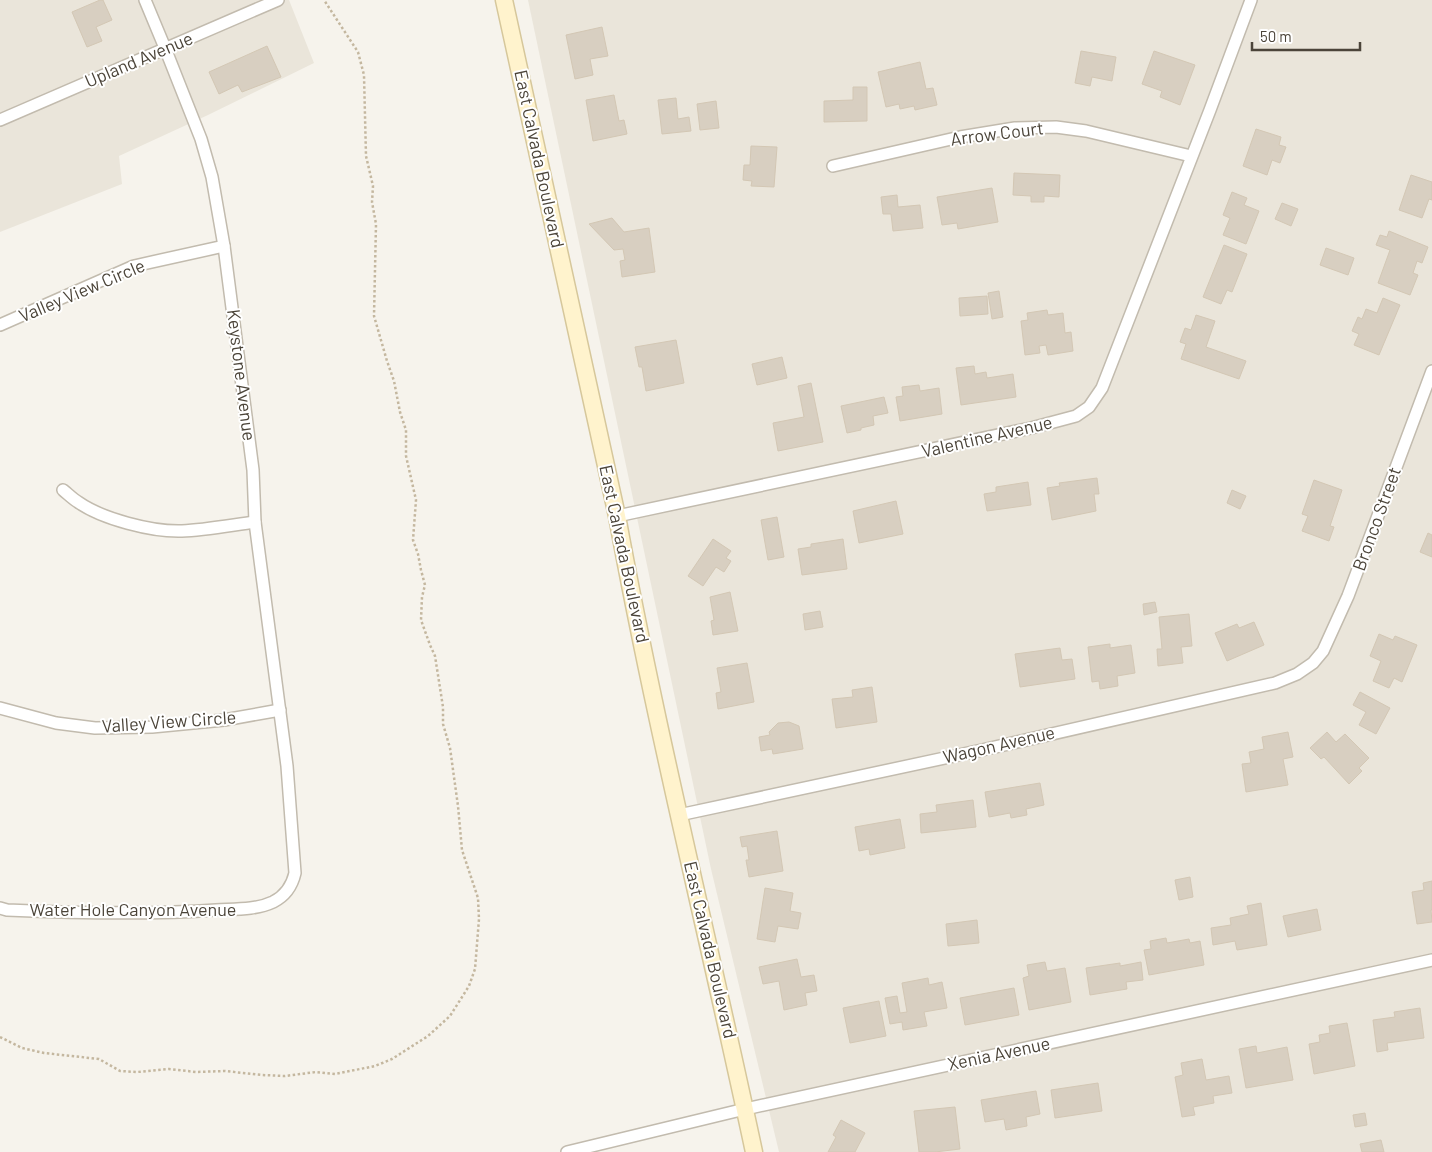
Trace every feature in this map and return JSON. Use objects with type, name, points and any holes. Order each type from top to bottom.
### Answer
[{"type":"main road","name":"East Calvada Boulevard","points":[[504,0],[617,516],[679,815],[754,1152]]},
{"type":"street","name":"Keystone Avenue","points":[[144,0],[201,139],[212,177],[224,246],[253,470],[255,522],[280,710]]},
{"type":"street","name":"Upland Avenue","points":[[0,120],[278,0]]},
{"type":"street","name":"Valentine Avenue","points":[[617,516],[1031,428],[1076,416],[1089,407],[1102,388],[1251,0]]},
{"type":"street","name":"Arrow Court","points":[[833,166],[960,137],[1015,128],[1056,127],[1086,131],[1191,156]]},
{"type":"street","name":"Valley View Circle","points":[[0,326],[134,266],[224,246]]},
{"type":"street","name":"Bronco Street","points":[[1313,663],[1323,651],[1348,596],[1432,371]]},
{"type":"street","points":[[64,490],[77,502],[90,509],[153,530],[182,531],[255,522]]},
{"type":"street","name":"Wagon Avenue","points":[[679,815],[982,750],[1275,683],[1297,674],[1313,663]]},
{"type":"street","name":"Valley View Circle","points":[[0,708],[56,724],[95,728],[152,727],[206,722],[280,710]]},
{"type":"street","name":"Water Hole Canyon Avenue","points":[[0,908],[7,910],[79,913],[194,912],[251,908],[272,903],[284,895],[292,883],[294,873],[287,766],[280,710]]},
{"type":"street","name":"Xenia Avenue","points":[[567,1152],[745,1109],[1432,960]]},
{"type":"path","points":[[0,1038],[22,1048],[44,1053],[86,1056],[98,1059],[120,1071],[137,1072],[169,1069],[196,1072],[225,1071],[270,1076],[316,1072],[335,1074],[375,1066],[392,1059],[428,1036],[450,1016],[469,986],[475,969],[479,919],[478,898],[462,850],[450,748],[443,724],[443,708],[435,656],[421,620],[422,597],[425,585],[413,540],[416,500],[406,456],[406,430],[400,412],[394,381],[374,316],[376,224],[372,202],[373,186],[366,156],[364,75],[358,52],[324,0]]},
{"type":"shaded area","points":[[0,0],[289,0],[314,63],[119,156],[122,184],[0,232]]},
{"type":"shaded area","points":[[528,0],[1432,0],[1432,1152],[779,1152],[711,869]]},
{"type":"building","points":[[103,0],[112,20],[96,27],[102,41],[87,47],[72,12]]},
{"type":"building","points":[[602,27],[608,56],[590,59],[593,75],[575,79],[566,35]]},
{"type":"building","points":[[267,46],[281,77],[242,92],[238,85],[219,94],[209,72]]},
{"type":"building","points":[[1081,51],[1116,57],[1112,81],[1092,77],[1090,86],[1075,83]]},
{"type":"building","points":[[1154,51],[1195,65],[1180,105],[1160,97],[1162,91],[1142,84]]},
{"type":"building","points":[[920,62],[926,89],[933,88],[937,105],[915,110],[914,106],[900,109],[899,104],[886,107],[878,72]]},
{"type":"building","points":[[853,87],[867,87],[867,121],[824,122],[824,101],[853,100]]},
{"type":"building","points":[[614,95],[619,121],[624,120],[627,134],[593,141],[586,100]]},
{"type":"building","points":[[676,98],[678,119],[689,117],[691,131],[662,134],[658,100]]},
{"type":"building","points":[[716,101],[719,128],[700,130],[697,104]]},
{"type":"building","points":[[1256,129],[1281,137],[1279,145],[1286,147],[1280,163],[1272,160],[1267,175],[1243,166]]},
{"type":"building","points":[[751,146],[777,147],[774,187],[751,186],[752,181],[743,180],[744,165],[750,165]]},
{"type":"building","points":[[1014,173],[1060,175],[1059,197],[1044,196],[1044,202],[1031,202],[1031,196],[1013,195]]},
{"type":"building","points":[[1411,175],[1432,182],[1432,200],[1429,199],[1422,218],[1399,210]]},
{"type":"building","points":[[992,188],[998,222],[958,229],[957,223],[942,225],[937,197]]},
{"type":"building","points":[[1232,192],[1247,198],[1244,205],[1259,211],[1246,244],[1223,235],[1230,218],[1223,215]]},
{"type":"building","points":[[897,195],[898,207],[920,205],[923,228],[893,231],[891,214],[883,214],[881,197]]},
{"type":"building","points":[[1282,203],[1298,209],[1291,226],[1275,219]]},
{"type":"building","points":[[612,218],[624,232],[649,228],[655,272],[622,277],[620,261],[625,260],[623,249],[614,250],[589,224]]},
{"type":"building","points":[[1389,231],[1428,247],[1422,263],[1417,261],[1413,273],[1418,275],[1410,295],[1378,283],[1390,250],[1376,245],[1380,235],[1387,237]]},
{"type":"building","points":[[1224,245],[1247,254],[1232,292],[1227,290],[1221,304],[1203,297]]},
{"type":"building","points":[[1326,248],[1354,258],[1348,275],[1320,265]]},
{"type":"building","points":[[999,291],[1003,317],[992,319],[988,293]]},
{"type":"building","points":[[987,296],[988,314],[960,316],[959,298]]},
{"type":"building","points":[[1383,298],[1400,305],[1379,355],[1354,345],[1359,334],[1352,331],[1358,317],[1362,319],[1366,309],[1377,313]]},
{"type":"building","points":[[1047,310],[1048,315],[1063,313],[1065,333],[1071,332],[1073,351],[1048,355],[1046,345],[1039,346],[1040,353],[1025,355],[1021,321],[1028,320],[1027,313]]},
{"type":"building","points":[[1196,315],[1215,321],[1206,347],[1246,361],[1239,379],[1181,359],[1186,344],[1180,342],[1185,328],[1191,330]]},
{"type":"building","points":[[676,340],[684,383],[646,391],[642,367],[639,367],[635,347]]},
{"type":"building","points":[[782,357],[787,378],[757,385],[752,364]]},
{"type":"building","points":[[974,366],[975,374],[986,372],[987,378],[1013,374],[1016,397],[961,405],[956,368]]},
{"type":"building","points":[[811,383],[823,442],[778,451],[773,423],[804,417],[798,386]]},
{"type":"building","points":[[919,385],[920,391],[939,388],[942,414],[900,421],[896,397],[903,396],[902,387]]},
{"type":"building","points":[[884,397],[888,413],[873,416],[874,425],[847,433],[841,406]]},
{"type":"building","points":[[1097,478],[1099,494],[1094,494],[1096,511],[1052,520],[1047,488],[1060,486],[1059,483]]},
{"type":"building","points":[[1314,480],[1342,490],[1330,526],[1334,527],[1329,541],[1302,531],[1308,516],[1302,514]]},
{"type":"building","points":[[1028,482],[1031,505],[987,511],[984,494],[996,492],[996,487]]},
{"type":"building","points":[[1232,490],[1246,496],[1240,509],[1227,503]]},
{"type":"building","points":[[896,501],[903,534],[859,543],[853,511]]},
{"type":"building","points":[[777,517],[784,557],[768,560],[761,520]]},
{"type":"building","points":[[1428,533],[1432,535],[1432,557],[1420,552]]},
{"type":"building","points":[[713,539],[731,551],[726,558],[731,561],[724,572],[716,567],[703,586],[688,576]]},
{"type":"building","points":[[843,539],[847,569],[802,575],[798,549],[811,547],[811,544]]},
{"type":"building","points":[[730,592],[738,631],[713,635],[711,621],[714,620],[710,597]]},
{"type":"building","points":[[1155,602],[1157,612],[1144,615],[1143,604]]},
{"type":"building","points":[[820,611],[823,627],[805,630],[803,614]]},
{"type":"building","points":[[1189,614],[1192,646],[1181,647],[1183,663],[1158,666],[1157,649],[1162,649],[1159,617]]},
{"type":"building","points":[[1254,622],[1264,645],[1227,661],[1215,633],[1237,624],[1239,628]]},
{"type":"building","points":[[1379,634],[1393,640],[1395,636],[1417,645],[1402,682],[1394,678],[1389,688],[1373,681],[1381,661],[1370,656]]},
{"type":"building","points":[[1110,644],[1110,648],[1131,645],[1135,673],[1117,676],[1118,686],[1100,689],[1099,681],[1092,682],[1088,647]]},
{"type":"building","points":[[1060,648],[1062,660],[1072,659],[1075,679],[1020,687],[1015,654]]},
{"type":"building","points":[[747,663],[754,702],[718,709],[716,693],[721,692],[717,668]]},
{"type":"building","points":[[872,687],[877,722],[836,728],[832,699],[853,697],[852,690]]},
{"type":"building","points":[[1360,692],[1390,708],[1376,734],[1359,725],[1366,712],[1353,705]]},
{"type":"building","points":[[789,722],[799,726],[803,749],[773,754],[772,749],[761,751],[759,737],[770,735],[769,732],[778,723]]},
{"type":"building","points":[[1288,732],[1293,757],[1283,759],[1288,785],[1246,792],[1242,764],[1251,763],[1249,752],[1264,749],[1262,737]]},
{"type":"building","points":[[1327,732],[1336,742],[1345,734],[1369,758],[1359,768],[1362,771],[1349,784],[1324,757],[1321,759],[1310,748]]},
{"type":"building","points":[[1040,783],[1044,805],[1026,809],[1027,815],[1011,818],[1010,813],[989,817],[985,792]]},
{"type":"building","points":[[973,800],[976,827],[921,833],[920,814],[937,812],[936,805]]},
{"type":"building","points":[[900,819],[905,848],[870,855],[869,849],[859,851],[855,827]]},
{"type":"building","points":[[777,831],[783,871],[749,877],[746,860],[749,860],[747,846],[742,847],[740,837]]},
{"type":"building","points":[[1190,877],[1193,897],[1179,900],[1175,880]]},
{"type":"building","points":[[1432,881],[1432,922],[1417,924],[1412,892],[1424,890],[1423,883]]},
{"type":"building","points":[[765,888],[793,893],[790,911],[801,913],[798,929],[778,926],[775,942],[757,939]]},
{"type":"building","points":[[1261,903],[1267,945],[1237,950],[1235,941],[1213,945],[1211,928],[1231,925],[1230,918],[1249,914],[1247,906]]},
{"type":"building","points":[[1317,909],[1321,930],[1288,937],[1283,916]]},
{"type":"building","points":[[977,920],[979,943],[948,946],[946,924]]},
{"type":"building","points":[[1166,938],[1167,943],[1189,939],[1190,943],[1200,941],[1204,965],[1149,975],[1144,950],[1151,949],[1150,941]]},
{"type":"building","points":[[797,959],[801,977],[814,975],[817,991],[805,993],[807,1005],[784,1010],[779,981],[763,984],[759,967]]},
{"type":"building","points":[[1045,962],[1047,971],[1065,968],[1071,1002],[1029,1010],[1023,978],[1029,976],[1027,965]]},
{"type":"building","points":[[1141,962],[1143,980],[1126,982],[1127,989],[1090,995],[1086,968],[1120,963],[1120,966]]},
{"type":"building","points":[[928,978],[929,985],[942,982],[947,1008],[924,1012],[927,1026],[903,1030],[902,1022],[890,1024],[885,998],[897,996],[900,1013],[907,1012],[902,983]]},
{"type":"building","points":[[1014,988],[1019,1015],[965,1025],[960,998]]},
{"type":"building","points":[[879,1001],[886,1036],[850,1043],[843,1008]]},
{"type":"building","points":[[1420,1008],[1424,1038],[1387,1043],[1388,1050],[1377,1052],[1373,1020],[1395,1017],[1394,1012]]},
{"type":"building","points":[[1347,1023],[1355,1066],[1314,1074],[1309,1044],[1320,1042],[1319,1035],[1330,1033],[1329,1026]]},
{"type":"building","points":[[1256,1046],[1257,1053],[1287,1047],[1293,1080],[1246,1088],[1239,1049]]},
{"type":"building","points":[[1202,1059],[1206,1080],[1229,1076],[1232,1093],[1213,1096],[1214,1103],[1193,1107],[1195,1115],[1182,1117],[1175,1077],[1183,1075],[1181,1063]]},
{"type":"building","points":[[1098,1083],[1102,1111],[1055,1118],[1051,1090]]},
{"type":"building","points":[[1036,1091],[1040,1114],[1026,1117],[1027,1126],[1006,1130],[1004,1119],[985,1122],[981,1100]]},
{"type":"building","points":[[955,1107],[960,1149],[919,1152],[914,1111]]},
{"type":"building","points":[[1365,1113],[1367,1125],[1355,1127],[1353,1115]]},
{"type":"building","points":[[841,1120],[865,1133],[855,1152],[828,1152],[836,1137],[833,1135]]},
{"type":"building","points":[[1381,1140],[1384,1152],[1362,1152],[1360,1144]]}]
